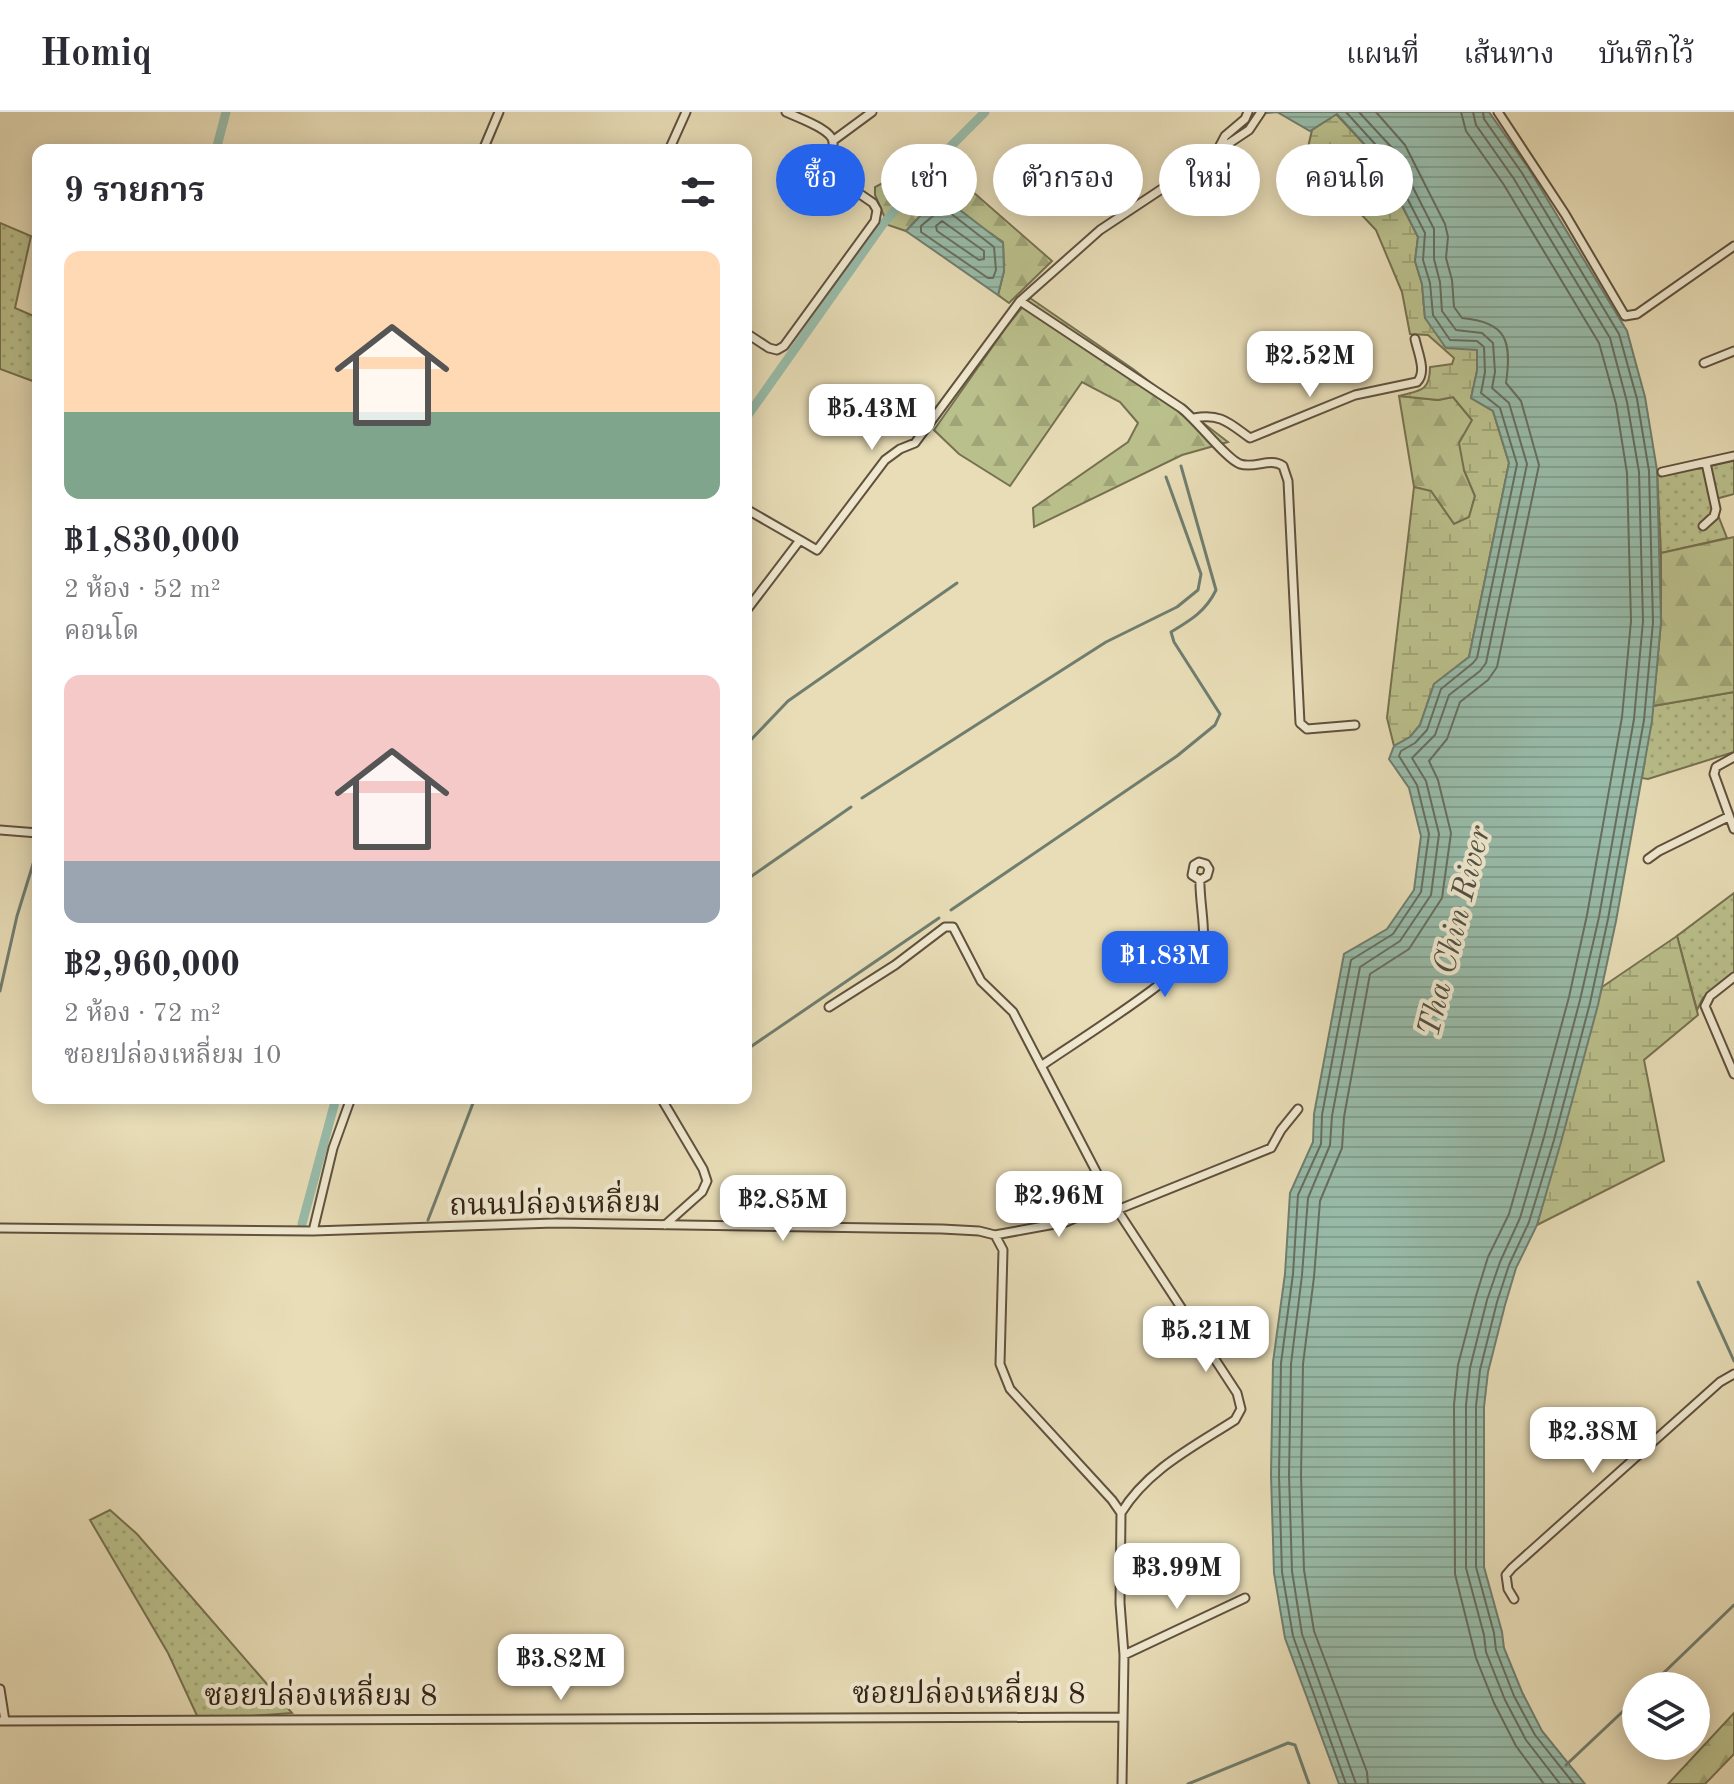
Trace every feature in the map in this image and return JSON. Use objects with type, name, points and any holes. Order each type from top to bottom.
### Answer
[{"type":"street","points":[[486,144],[499,112]]},
{"type":"street","points":[[672,144],[686,112]]},
{"type":"street","points":[[752,337],[769,348],[777,350],[784,346],[875,221],[877,210],[873,203],[831,174],[829,167],[834,140],[829,132],[786,112]]},
{"type":"street","points":[[834,140],[872,112]]},
{"type":"street","points":[[1220,144],[1248,112]]},
{"type":"street","points":[[1229,144],[1249,130],[1261,112]]},
{"type":"street","points":[[1498,112],[1565,214],[1625,316],[1637,314],[1734,246]]},
{"type":"street","points":[[752,512],[817,550],[885,460],[915,443],[1020,301],[1100,230],[1159,191]]},
{"type":"street","points":[[1020,301],[1194,418],[1237,463],[1276,462],[1286,472],[1300,723],[1307,729],[1355,725]]},
{"type":"street","points":[[1194,418],[1218,417],[1250,438],[1355,395],[1417,382],[1422,367],[1415,339]]},
{"type":"street","points":[[1704,363],[1734,351]]},
{"type":"street","points":[[1662,472],[1734,456]]},
{"type":"street","points":[[1703,526],[1714,516],[1716,509],[1706,463]]},
{"type":"street","points":[[752,603],[800,540]]},
{"type":"street","points":[[1734,757],[1716,767],[1714,774],[1734,829]]},
{"type":"street","points":[[1648,859],[1728,817]]},
{"type":"street","points":[[0,830],[32,833]]},
{"type":"street","points":[[1041,1066],[1176,973],[1195,953],[1204,936],[1200,914],[1200,880]]},
{"type":"street","points":[[829,1007],[904,959],[945,927],[951,926],[981,981],[1013,1012],[1114,1206],[1237,1393],[1241,1404],[1235,1420],[1147,1478],[1121,1513],[1120,1603],[1124,1655],[1122,1784]]},
{"type":"street","points":[[1734,977],[1708,997],[1705,1006],[1734,1074]]},
{"type":"street","points":[[313,1231],[333,1148],[349,1104]]},
{"type":"street","points":[[665,1104],[707,1181],[702,1192],[665,1225]]},
{"type":"street","name":"ถนนปล่องเหลี่ยม","points":[[0,1228],[313,1231],[555,1223],[942,1229],[995,1235],[1066,1222],[1271,1148],[1298,1109]]},
{"type":"street","points":[[995,1235],[1003,1250],[1000,1364],[1010,1389],[1121,1513]]},
{"type":"street","points":[[1514,1599],[1508,1589],[1506,1575],[1512,1568],[1720,1382],[1734,1374]]},
{"type":"street","points":[[1124,1655],[1245,1598]]},
{"type":"street","points":[[0,1689],[3,1721]]},
{"type":"street","name":"ซอยปล่องเหลี่ยม 8","points":[[3,1721],[1123,1717]]},
{"type":"green space","points":[[1336,114],[1364,144],[1309,144],[1312,130]]},
{"type":"green space","points":[[881,184],[881,209],[875,195],[875,187]]},
{"type":"green space","points":[[977,195],[993,209],[993,216],[1000,216],[1052,261],[1009,303],[998,295],[1004,271],[1003,242],[990,233],[937,216],[977,216]]},
{"type":"green space","points":[[884,216],[920,216],[906,231],[888,225]]},
{"type":"green space","points":[[1363,216],[1407,216],[1418,237],[1415,261],[1422,284],[1425,318],[1477,349],[1477,371],[1471,398],[1493,411],[1509,463],[1469,657],[1434,684],[1420,725],[1410,737],[1394,746],[1387,718],[1414,487],[1431,491],[1454,524],[1469,517],[1475,496],[1464,470],[1459,443],[1472,420],[1453,397],[1438,400],[1399,396],[1422,389],[1428,381],[1430,367],[1452,364],[1454,358],[1428,335],[1410,334],[1402,292],[1376,230]]},
{"type":"green space","points":[[0,223],[31,236],[15,308],[32,315],[32,381],[0,369]]},
{"type":"green space","points":[[1030,298],[1133,369],[1228,442],[1182,455],[1034,527],[1033,508],[1128,442],[1138,423],[1120,402],[1082,382],[1010,486],[959,454],[934,430]]},
{"type":"green space","points":[[1399,396],[1438,400],[1453,397],[1472,420],[1464,470],[1475,496],[1469,518],[1454,524],[1431,492],[1414,487]]},
{"type":"green space","points":[[1734,460],[1734,494],[1712,500],[1727,538],[1661,553],[1657,470],[1693,462],[1699,469]]},
{"type":"green space","points":[[1734,537],[1734,692],[1653,706],[1661,622],[1661,553]]},
{"type":"green space","points":[[1734,692],[1734,752],[1648,779],[1642,778],[1653,706]]},
{"type":"green space","points":[[1734,893],[1734,974],[1703,998],[1697,1010],[1677,936]]},
{"type":"green space","points":[[1677,936],[1698,1015],[1644,1060],[1664,1161],[1537,1225],[1602,987]]},
{"type":"green space","points":[[110,1510],[137,1534],[292,1713],[199,1720],[168,1653],[90,1520]]},
{"type":"green space","points":[[1734,1713],[1734,1754],[1705,1784],[1668,1784],[1690,1760],[1710,1760],[1710,1739]]},
{"type":"water","name":"Tha Chin River","points":[[1277,112],[1489,112],[1529,169],[1627,331],[1645,397],[1657,470],[1661,622],[1652,721],[1598,1005],[1537,1225],[1516,1268],[1505,1305],[1488,1372],[1484,1407],[1484,1567],[1504,1648],[1542,1731],[1585,1784],[1339,1784],[1285,1638],[1274,1573],[1271,1475],[1273,1362],[1285,1274],[1290,1193],[1313,1142],[1314,1114],[1344,954],[1387,929],[1414,890],[1421,836],[1409,788],[1389,759],[1394,746],[1410,737],[1420,725],[1434,684],[1469,657],[1509,463],[1493,411],[1471,398],[1477,371],[1477,350],[1446,348],[1425,318],[1422,284],[1415,261],[1418,237],[1407,216],[1413,216],[1413,144],[1364,144],[1337,114],[1310,131]]},
{"type":"water","points":[[920,216],[968,216],[1003,243],[1004,271],[998,295],[906,231]]},
{"type":"waterway","points":[[218,144],[226,112]]},
{"type":"waterway","points":[[752,410],[883,224],[947,150],[985,112]]},
{"type":"waterway","points":[[951,910],[1177,756],[1215,725],[1220,714],[1174,642],[1171,632],[1203,609],[1216,590],[1181,466]]},
{"type":"waterway","points":[[862,798],[1106,642],[1177,607],[1198,590],[1201,574],[1166,477]]},
{"type":"waterway","points":[[752,739],[788,701],[957,583]]},
{"type":"waterway","points":[[752,876],[851,807]]},
{"type":"waterway","points":[[0,991],[32,867]]},
{"type":"waterway","points":[[752,1046],[939,918]]},
{"type":"waterway","points":[[302,1224],[334,1104]]},
{"type":"waterway","points":[[428,1220],[473,1104]]},
{"type":"waterway","points":[[1698,1282],[1734,1361]]},
{"type":"waterway","points":[[1665,1672],[1734,1605]]},
{"type":"waterway","points":[[1566,1765],[1622,1712]]},
{"type":"waterway","points":[[1188,1784],[1288,1743],[1295,1745],[1309,1784]]}]
